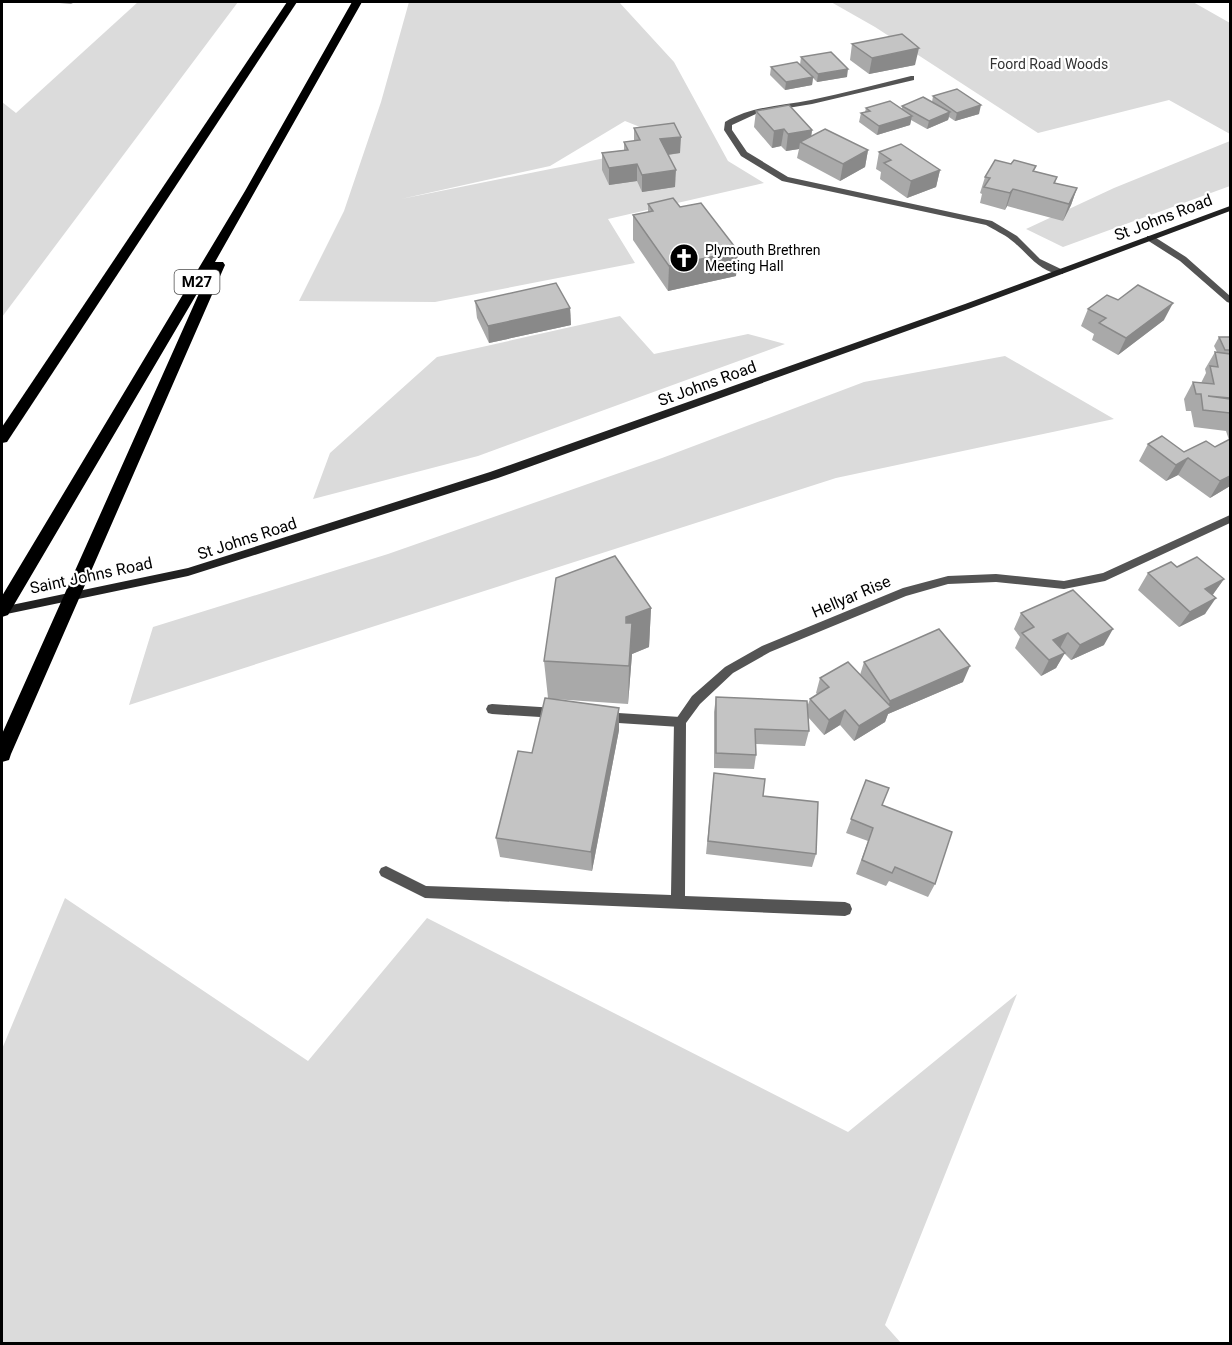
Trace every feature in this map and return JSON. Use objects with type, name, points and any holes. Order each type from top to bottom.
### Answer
[{"type":"highway","points":[[2,438],[292,2]]},
{"type":"highway","name":"M27","points":[[2,611],[251,191],[357,2]]},
{"type":"highway","name":"M27","points":[[2,754],[251,191]]},
{"type":"highway","points":[[2,418],[110,275]]},
{"type":"main road","name":"St Johns Road","points":[[188,572],[494,475],[1060,272],[1230,208]]},
{"type":"main road","name":"Saint Johns Road","points":[[2,611],[188,572]]},
{"type":"street","points":[[911,78],[736,117],[728,124],[728,130],[744,154],[785,179],[989,224],[1014,238],[1037,261],[1060,272]]},
{"type":"street","points":[[1150,238],[1183,259],[1230,300]]},
{"type":"street","name":"Hellyar Rise","points":[[680,722],[696,700],[729,670],[766,649],[903,592],[948,580],[996,578],[1064,585],[1104,578],[1230,519]]},
{"type":"street","points":[[492,709],[680,722],[678,902]]},
{"type":"street","points":[[386,872],[424,892],[845,909]]},
{"type":"green space","points":[[138,2],[238,2],[2,317],[2,102],[16,113]]},
{"type":"green space","points":[[409,2],[619,2],[674,62],[728,161],[764,183],[608,219],[635,263],[435,302],[299,301],[344,211],[381,102]],"holes":[[[625,121],[680,143],[401,199],[550,166]]]},
{"type":"green space","name":"Foord Road Woods","points":[[831,2],[1193,2],[1230,23],[1230,134],[1169,100],[1038,133],[875,27]]},
{"type":"green space","points":[[1230,141],[1230,186],[1063,247],[1026,229],[1114,188]]},
{"type":"green space","points":[[620,316],[654,354],[748,334],[785,344],[478,456],[313,499],[330,453],[437,357]]},
{"type":"green space","points":[[1005,356],[1114,419],[836,478],[129,705],[153,627],[388,554],[662,458],[864,382]]},
{"type":"green space","points":[[65,898],[308,1061],[427,918],[848,1132],[1017,994],[885,1325],[901,1343],[2,1343],[2,1049]]},
{"type":"building","points":[[902,34],[919,48],[872,58],[852,44]]},
{"type":"building","points":[[831,52],[848,69],[818,74],[801,57]]},
{"type":"building","points":[[797,62],[813,77],[786,82],[771,67]]},
{"type":"building","points":[[957,89],[981,105],[957,113],[933,96]]},
{"type":"building","points":[[923,97],[950,112],[929,121],[902,106]]},
{"type":"building","points":[[890,101],[912,116],[879,126],[861,113],[870,111],[866,108]]},
{"type":"building","points":[[789,105],[812,130],[788,134],[784,129],[774,131],[756,111]]},
{"type":"building","points":[[674,123],[681,137],[660,139],[676,170],[642,175],[637,164],[609,168],[602,153],[628,150],[624,142],[640,140],[634,128]]},
{"type":"building","points":[[825,129],[868,150],[843,164],[800,142]]},
{"type":"building","points":[[901,144],[940,170],[911,181],[884,163],[891,160],[879,152]]},
{"type":"building","points":[[995,160],[1011,164],[1014,160],[1036,166],[1033,171],[1057,177],[1054,183],[1077,188],[1069,204],[1013,189],[1010,193],[984,187],[990,178],[985,177]]},
{"type":"building","points":[[673,198],[680,207],[701,203],[738,251],[669,266],[633,215],[653,211],[648,204]]},
{"type":"building","points":[[556,283],[570,308],[488,326],[475,301]]},
{"type":"building","points":[[1138,285],[1173,303],[1126,338],[1099,323],[1106,318],[1088,309],[1107,295],[1118,300]]},
{"type":"building","points":[[1219,337],[1230,337],[1230,350],[1225,350]]},
{"type":"building","points":[[1215,352],[1230,354],[1230,398],[1208,396],[1230,399],[1230,413],[1203,410],[1201,394],[1196,394],[1193,382],[1214,384],[1210,366],[1218,367]]},
{"type":"building","points":[[1162,436],[1184,452],[1206,441],[1215,447],[1230,439],[1230,476],[1220,481],[1188,458],[1176,465],[1148,444]]},
{"type":"building","points":[[615,556],[651,608],[626,617],[626,623],[632,623],[629,666],[544,661],[556,578]]},
{"type":"building","points":[[1197,557],[1224,579],[1205,589],[1216,598],[1190,612],[1148,573],[1171,562],[1177,567]]},
{"type":"building","points":[[1073,590],[1113,629],[1080,645],[1068,633],[1053,640],[1065,653],[1049,660],[1022,633],[1034,627],[1021,613]]},
{"type":"building","points":[[939,629],[970,666],[890,701],[864,662]]},
{"type":"building","points":[[848,662],[891,707],[859,726],[845,710],[829,720],[810,699],[829,687],[820,678]]},
{"type":"building","points":[[716,697],[807,701],[809,731],[755,729],[756,755],[716,753]]},
{"type":"building","points":[[545,698],[619,708],[591,852],[496,838],[518,751],[532,753]]},
{"type":"building","points":[[714,773],[765,779],[763,796],[818,802],[816,854],[708,841]]},
{"type":"building","points":[[866,780],[889,788],[882,805],[952,832],[935,884],[895,867],[892,873],[862,860],[873,828],[851,819]]},
{"type":"place","name":"Plymouth Brethren Meeting Hall","points":[[684,258]]}]
